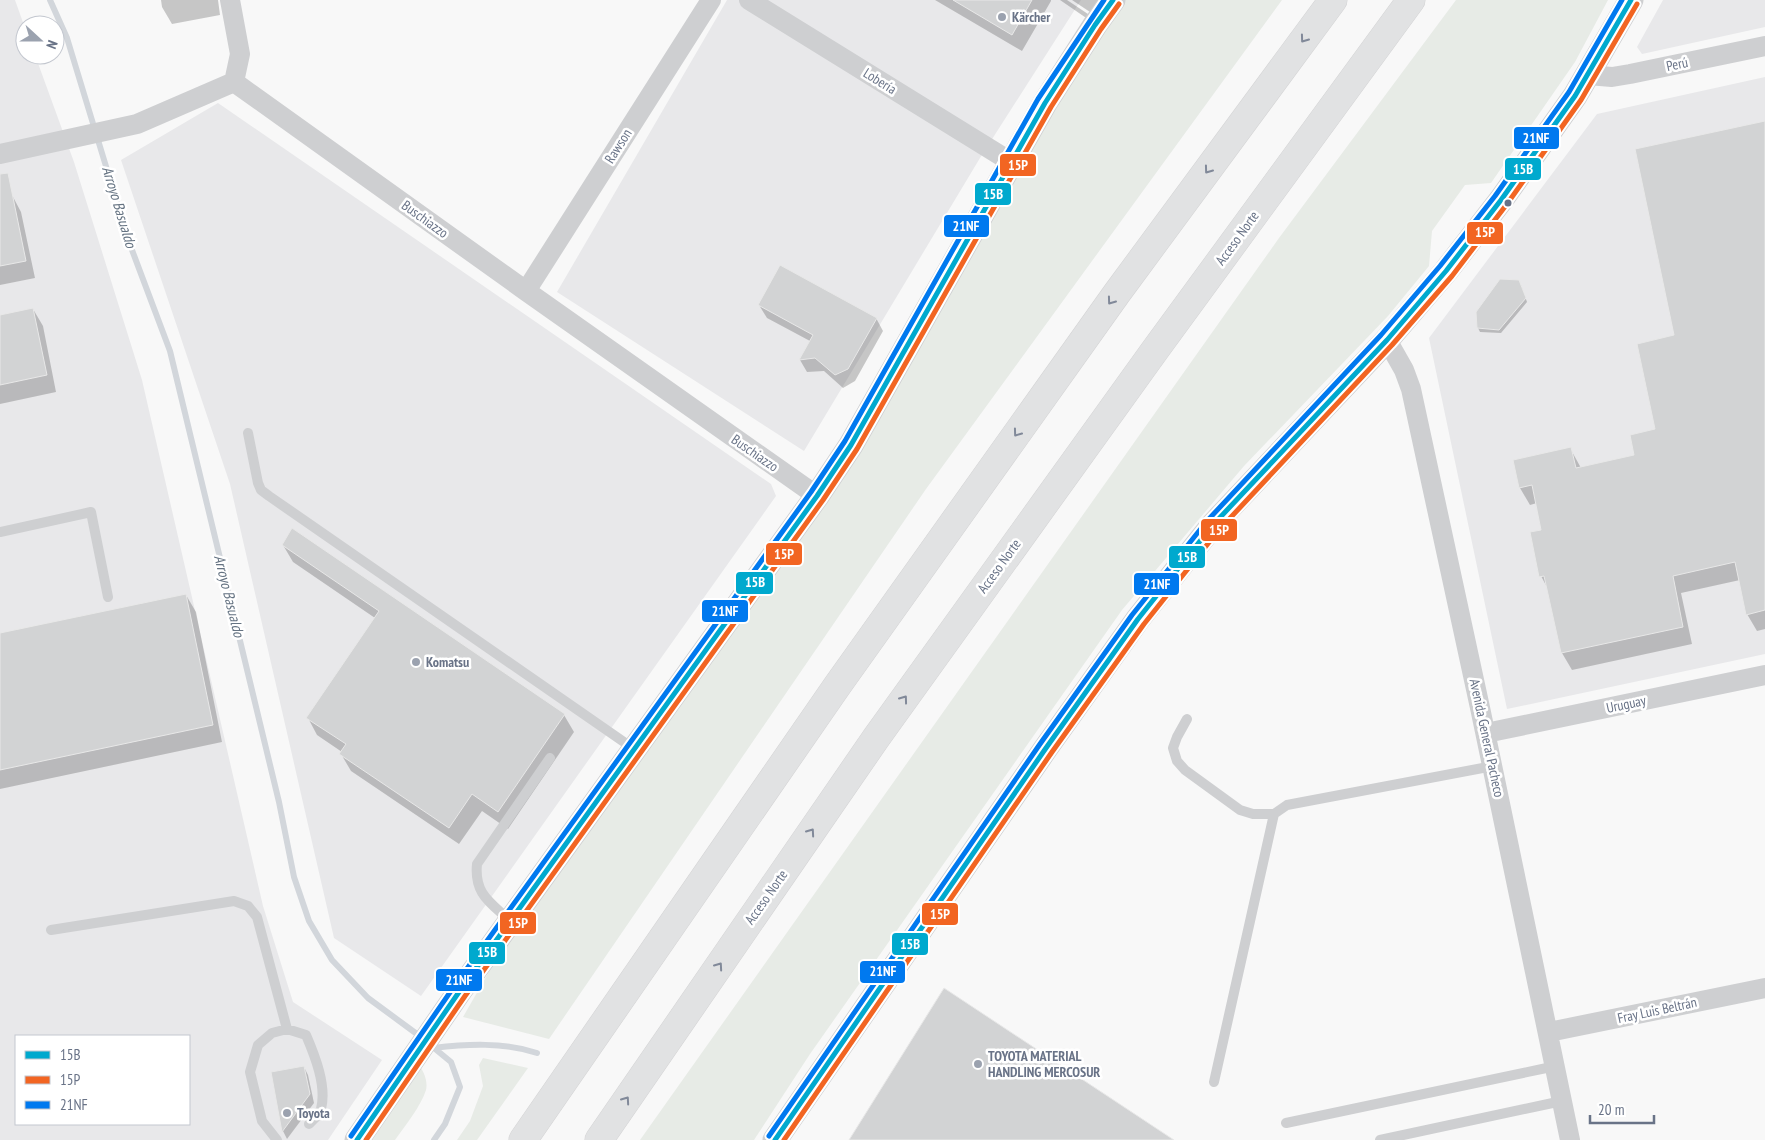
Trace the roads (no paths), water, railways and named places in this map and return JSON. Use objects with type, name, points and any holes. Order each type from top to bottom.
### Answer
[{"type":"highway","points":[[523,1140],[842,678],[1117,293],[1333,0]]},
{"type":"highway","name":"Acceso Norte","points":[[599,1140],[876,738],[1410,0]]},
{"type":"street","points":[[0,154],[137,124],[234,82],[240,54],[230,0]]},
{"type":"street","name":"Rawson","points":[[526,291],[711,0]]},
{"type":"street","name":"Lobería","points":[[749,0],[1011,162]]},
{"type":"street","points":[[357,1140],[459,992],[817,496],[851,445],[1045,103],[1094,25],[1113,0]]},
{"type":"street","points":[[775,1140],[1046,748],[1138,619],[1212,526],[1387,340],[1446,271],[1501,200],[1575,96],[1631,0]]},
{"type":"street","name":"Perú","points":[[1588,75],[1621,76],[1765,46]]},
{"type":"street","name":"Buschiazzo","points":[[234,82],[817,496]]},
{"type":"street","name":"Avenida General Pacheco","points":[[1387,340],[1404,370],[1411,389],[1486,732],[1570,1140]]},
{"type":"street","name":"Uruguay","points":[[1486,732],[1765,676]]},
{"type":"street","name":"Fray Luis Beltrán","points":[[1549,1032],[1765,988]]},
{"type":"lane","points":[[248,433],[258,483],[262,490],[635,749]]},
{"type":"lane","points":[[0,532],[91,512],[108,597]]},
{"type":"lane","points":[[1187,719],[1173,748],[1177,761],[1184,770],[1240,810],[1253,814],[1274,814],[1287,805],[1492,766]]},
{"type":"lane","points":[[510,921],[480,891],[475,877],[476,864],[550,758]]},
{"type":"lane","points":[[1214,1082],[1274,814]]},
{"type":"lane","points":[[51,930],[234,901],[248,906],[257,917],[287,1029]]},
{"type":"lane","points":[[277,1140],[262,1121],[250,1072],[258,1045],[272,1033],[287,1029],[306,1035],[317,1060],[322,1092],[321,1110],[309,1124]]},
{"type":"lane","points":[[1286,1123],[1556,1066]]},
{"type":"lane","points":[[1380,1140],[1562,1101]]},
{"type":"waterway","name":"Arroyo Basualdo","points":[[50,0],[67,38],[129,242],[170,351],[279,802],[294,877],[309,921],[332,960],[368,998],[421,1037]]},
{"type":"waterway","name":"Arroyo Basualdo","points":[[428,1043],[451,1062],[460,1087],[445,1124],[434,1140]]},
{"type":"waterway","points":[[433,1048],[485,1045],[512,1047],[537,1053]]},
{"type":"place","name":"Kärcher","points":[[1002,17]]},
{"type":"place","name":"Komatsu","points":[[416,662]]},
{"type":"place","name":"TOYOTA MATERIAL HANDLING MERCOSUR","points":[[978,1064]]},
{"type":"place","name":"Toyota","points":[[287,1113]]}]
